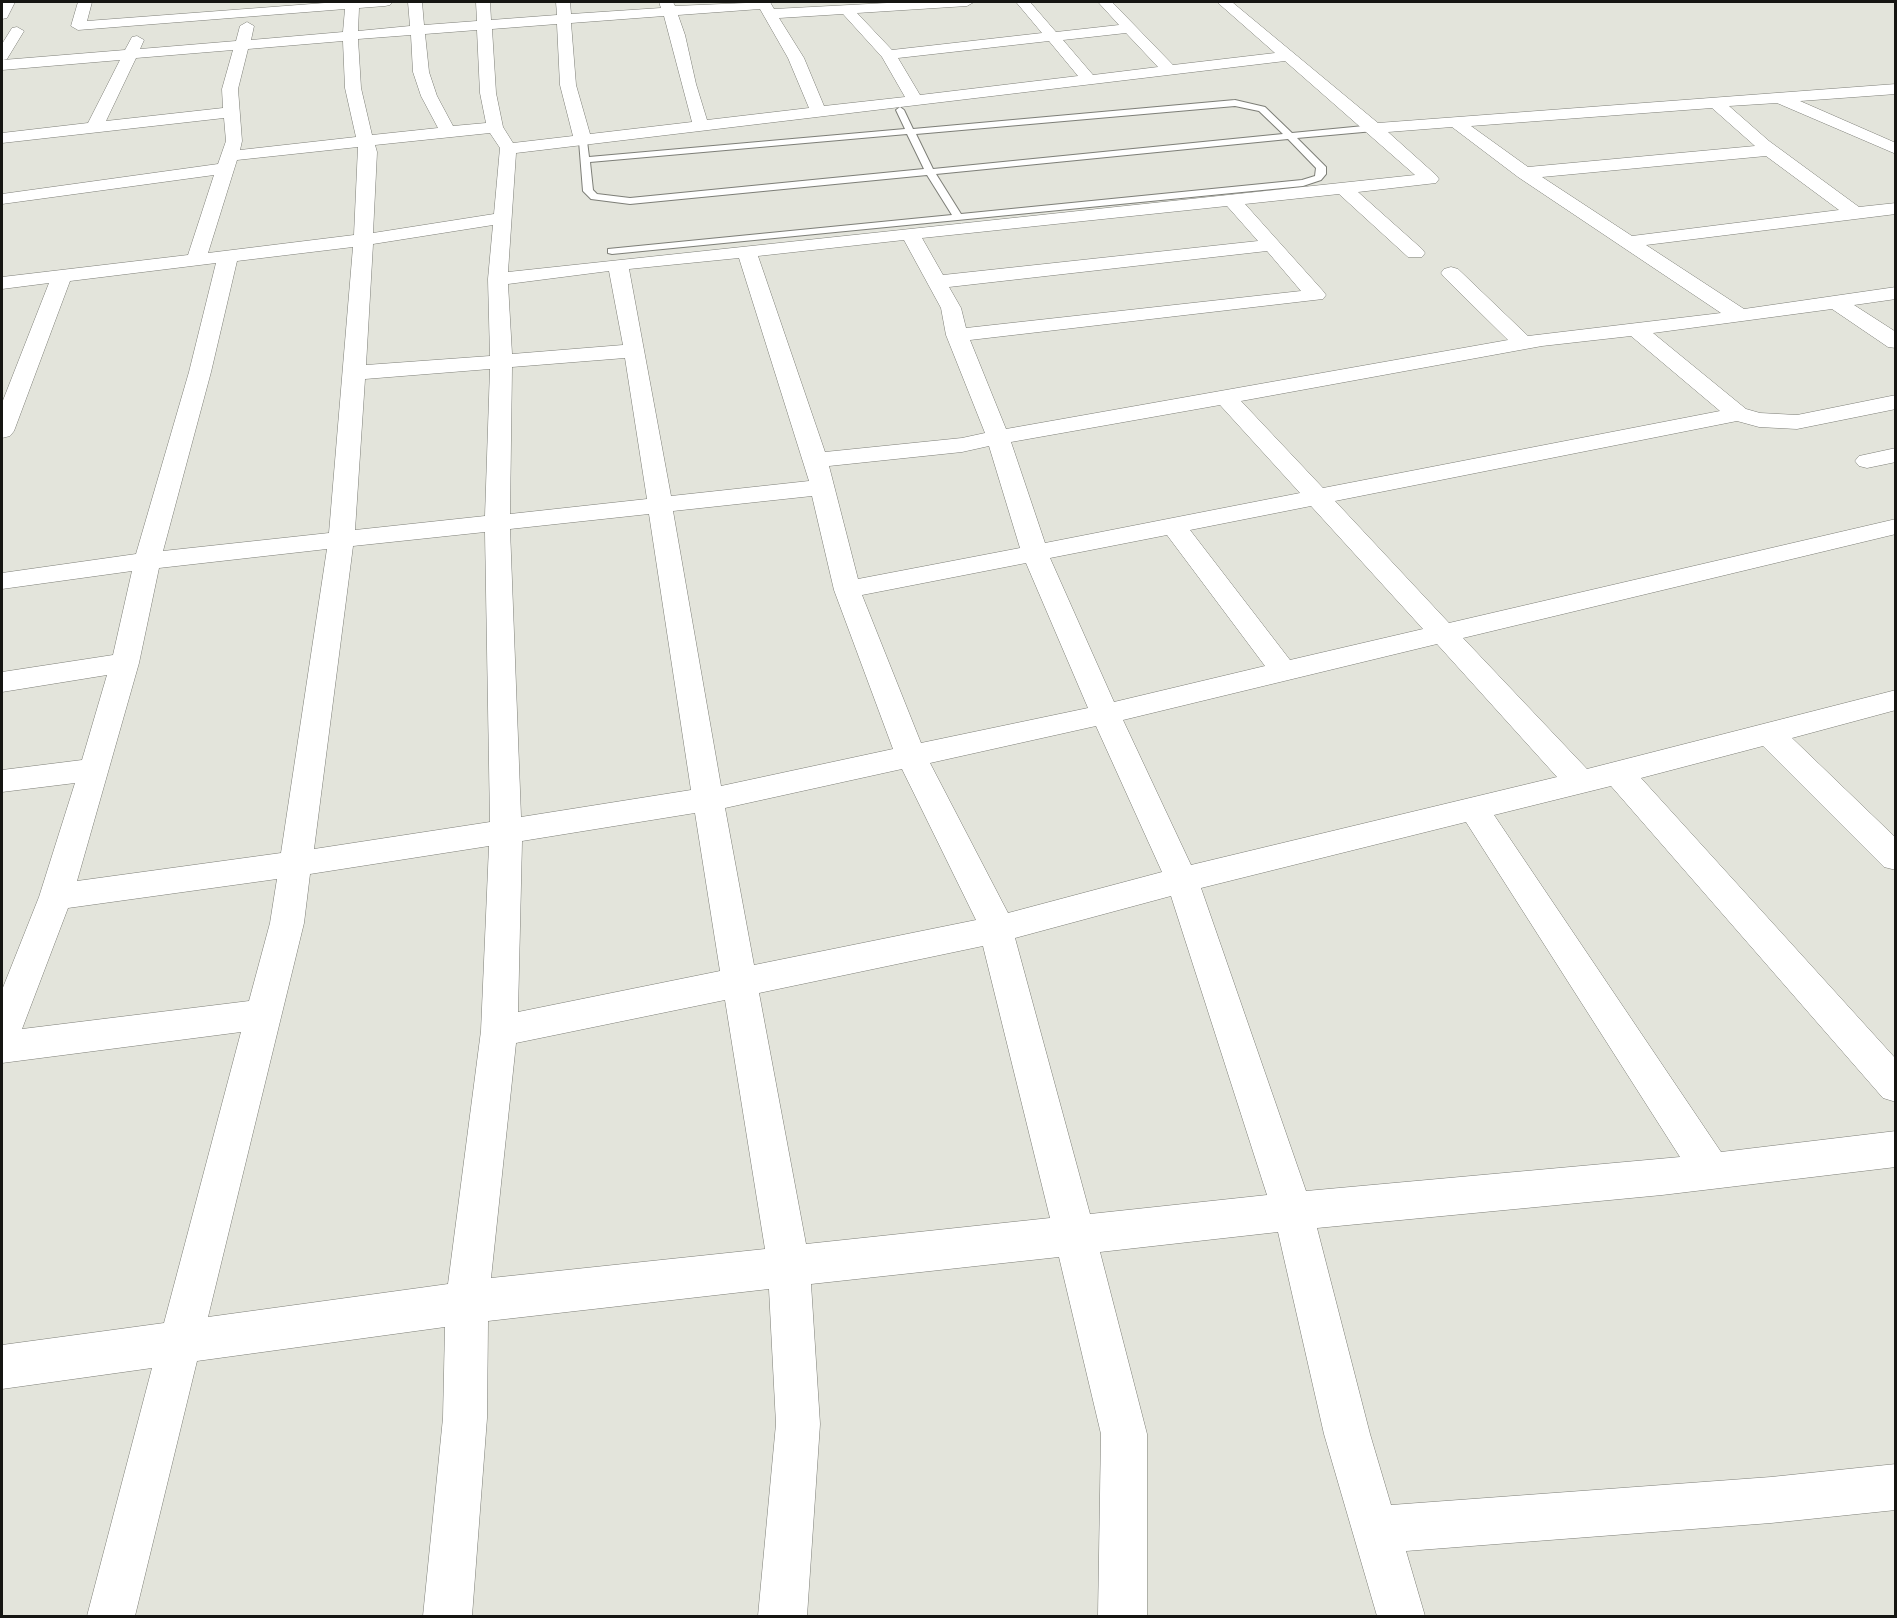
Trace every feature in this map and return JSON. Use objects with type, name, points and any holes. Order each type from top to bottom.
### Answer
[{"type":"street","points":[[2,15],[8,2]]},
{"type":"street","points":[[85,2],[78,26],[252,7],[385,2]]},
{"type":"street","points":[[94,128],[129,54],[158,2]]},
{"type":"street","points":[[416,2],[421,72],[429,96],[448,132]]},
{"type":"street","points":[[448,1617],[465,1418],[467,1302],[499,1031],[506,832],[497,522],[501,362],[498,279],[508,149],[495,127],[489,93],[483,2]]},
{"type":"street","points":[[563,2],[566,18],[568,85],[583,141]]},
{"type":"street","points":[[2,65],[566,18],[668,6],[846,9],[967,2]]},
{"type":"street","points":[[1023,2],[1090,81]]},
{"type":"street","points":[[1105,2],[1170,71]]},
{"type":"street","points":[[498,279],[615,258],[747,250],[1431,179],[1224,2]]},
{"type":"street","points":[[111,1617],[287,923],[296,865],[341,540],[364,240],[368,152],[353,88],[350,36],[353,3]]},
{"type":"street","points":[[930,4],[978,61]]},
{"type":"street","points":[[668,6],[678,35],[688,84],[701,126]]},
{"type":"street","points":[[766,6],[796,58],[819,113]]},
{"type":"street","points":[[196,260],[234,141],[230,89],[252,7]]},
{"type":"street","points":[[846,9],[888,55],[916,102]]},
{"type":"street","points":[[2,27],[17,31]]},
{"type":"street","points":[[888,55],[1130,28]]},
{"type":"street","points":[[2,32],[17,31]]},
{"type":"street","points":[[2,56],[17,31]]},
{"type":"street","points":[[508,149],[1287,56]]},
{"type":"street","points":[[992,76],[1006,91]]},
{"type":"street","points":[[1374,128],[1896,89]]},
{"type":"street","points":[[1779,98],[1896,148]]},
{"type":"street","points":[[1715,102],[1771,150],[1854,212]]},
{"type":"street","points":[[2,138],[232,112]]},
{"type":"street","points":[[1456,122],[1626,242],[1740,316]]},
{"type":"street","points":[[2,199],[366,142],[495,127]]},
{"type":"street","points":[[1524,172],[1771,150]]},
{"type":"street","points":[[1343,189],[1415,253]]},
{"type":"street","points":[[957,335],[1316,295],[1232,200]]},
{"type":"street","points":[[1626,242],[1896,208]]},
{"type":"street","points":[[2,283],[364,240],[502,218]]},
{"type":"street","points":[[910,234],[951,308],[957,335],[998,437],[1035,553],[1105,714],[1182,880],[1293,1212],[1347,1434],[1401,1617]]},
{"type":"street","points":[[937,282],[1272,245]]},
{"type":"street","points":[[747,250],[820,474],[847,590],[912,758],[991,912],[996,930],[1076,1236],[1124,1434],[1123,1617]]},
{"type":"street","points":[[2,1034],[56,897],[94,770],[125,663],[147,561],[200,372],[228,256]]},
{"type":"street","points":[[615,258],[635,351],[708,799],[789,1267],[798,1424],[783,1617]]},
{"type":"street","points":[[1451,273],[1523,343]]},
{"type":"street","points":[[2,431],[7,404],[62,276]]},
{"type":"street","points":[[2,581],[147,561],[661,503],[820,474],[998,437],[1523,343],[1837,303],[1896,293]]},
{"type":"street","points":[[1837,303],[1896,342]]},
{"type":"street","points":[[1635,329],[1738,414]]},
{"type":"street","points":[[354,373],[635,351]]},
{"type":"street","points":[[1226,398],[1580,782]]},
{"type":"street","points":[[847,590],[1738,414],[1775,423],[1797,422],[1896,402]]},
{"type":"street","points":[[1867,461],[1896,455]]},
{"type":"street","points":[[1173,525],[1284,672]]},
{"type":"street","points":[[56,897],[296,865],[506,832],[708,799],[912,758],[1896,526]]},
{"type":"street","points":[[1867,532],[1896,551]]},
{"type":"street","points":[[2,682],[125,663]]},
{"type":"street","points":[[499,1031],[996,930],[1182,880],[1618,773],[1894,702]]},
{"type":"street","points":[[1769,734],[1896,858]]},
{"type":"street","points":[[2,781],[94,770]]},
{"type":"street","points":[[1618,773],[1896,1086]]},
{"type":"street","points":[[1473,808],[1711,1171]]},
{"type":"street","points":[[2,1047],[264,1014]]},
{"type":"street","points":[[2,1367],[467,1302],[1293,1212],[1711,1171],[1896,1149]]},
{"type":"street","points":[[1375,1530],[1771,1500],[1896,1487]]},
{"type":"lane","points":[[585,160],[1234,103],[1262,109],[1321,167],[1321,174],[1318,178],[1304,183],[958,216],[615,258]]},
{"type":"lane","points":[[900,110],[930,172],[958,216]]},
{"type":"lane","points":[[583,141],[588,191],[594,197],[630,201],[1374,128]]}]
